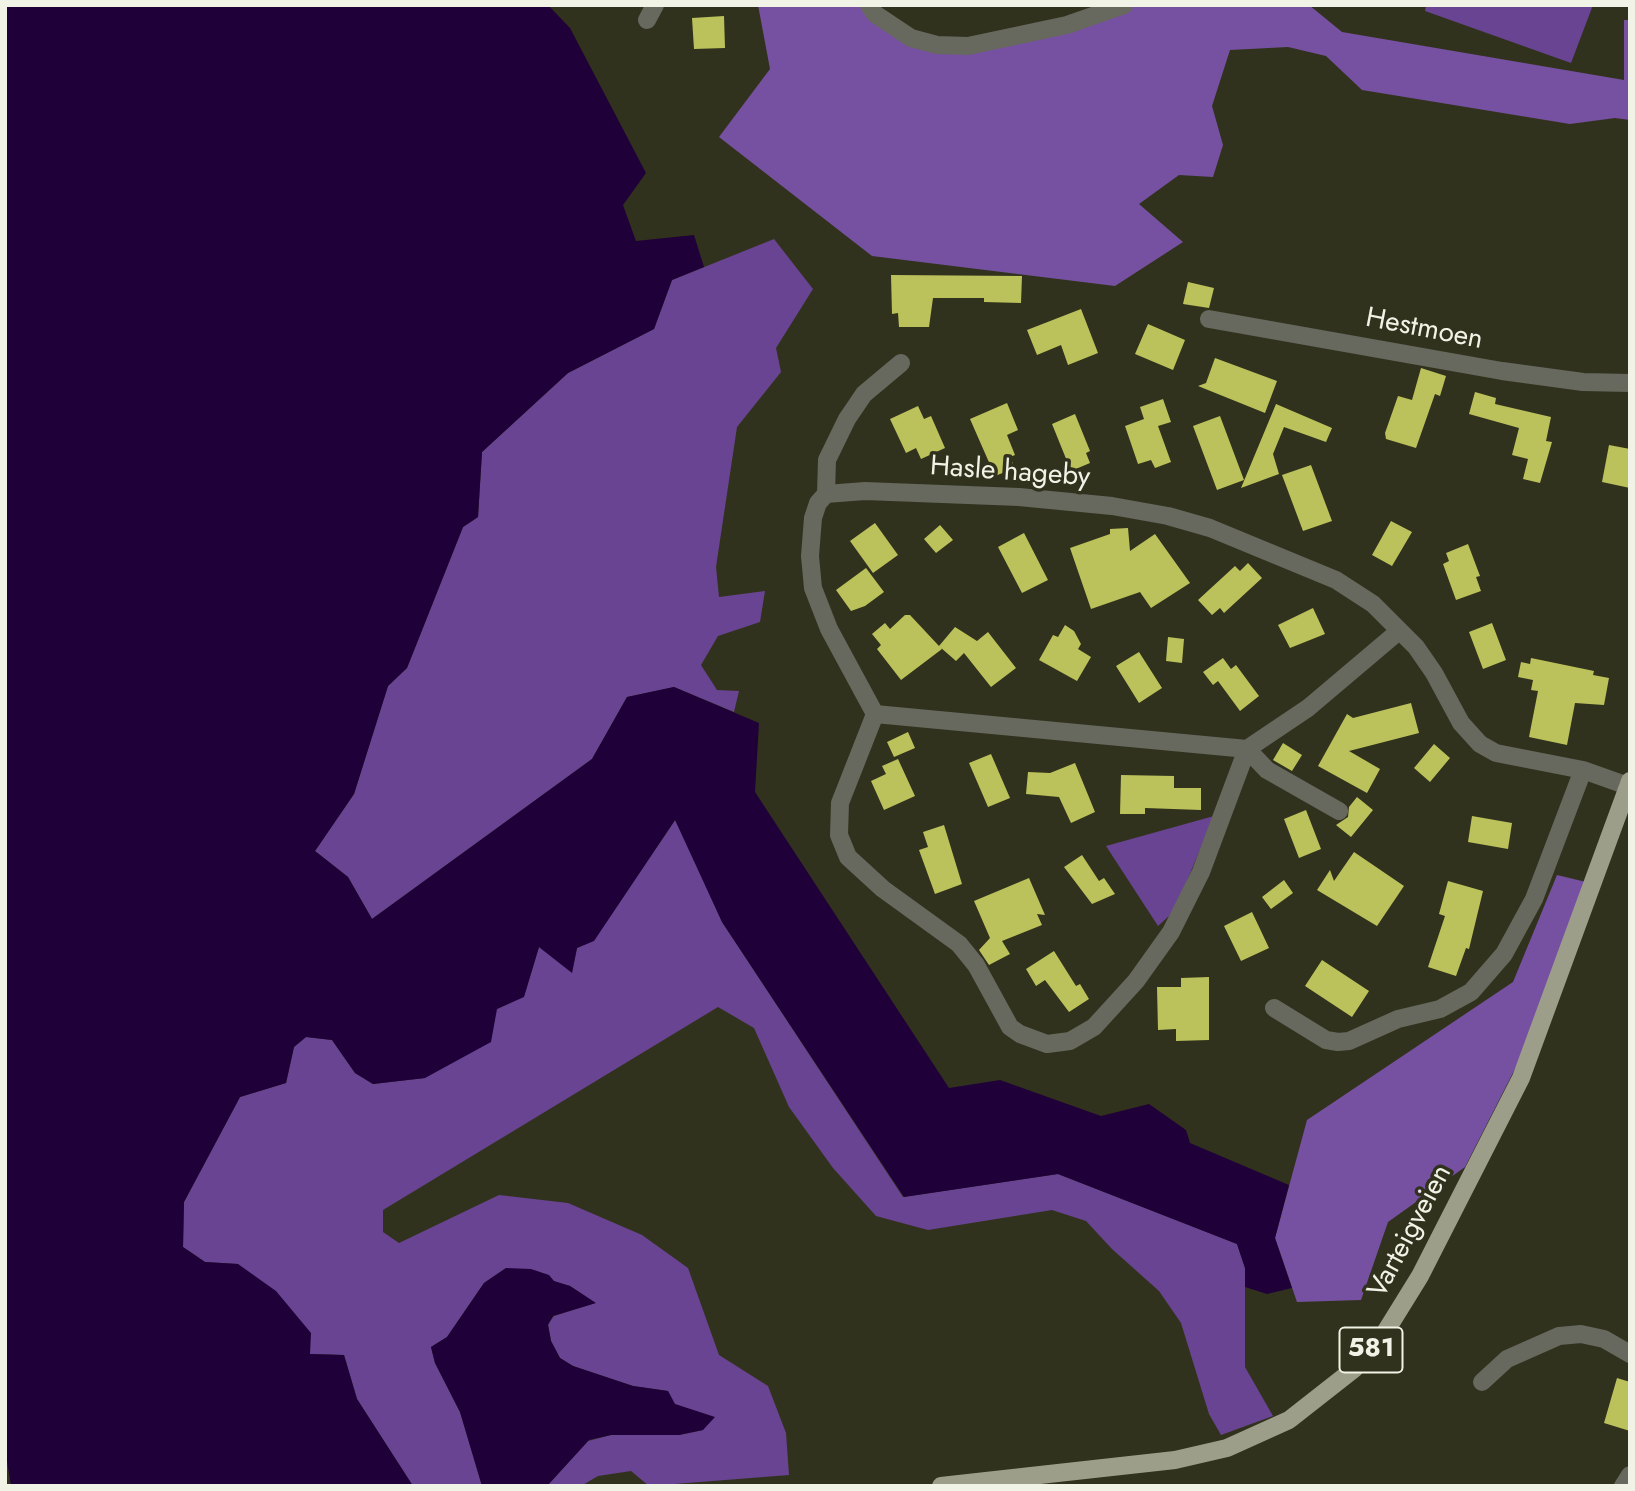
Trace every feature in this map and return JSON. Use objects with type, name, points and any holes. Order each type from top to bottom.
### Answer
[{"type":"main road","name":"Varteigveien","points":[[941,1486],[1175,1460],[1227,1448],[1289,1420],[1354,1369],[1381,1339],[1420,1276],[1521,1078],[1629,784]]},
{"type":"street","points":[[869,5],[875,14],[911,37],[937,45],[968,46],[1067,25],[1124,5]]},
{"type":"street","name":"Hestmoen","points":[[1209,319],[1502,371],[1583,382],[1630,383]]},
{"type":"street","points":[[901,363],[864,394],[847,419],[827,460],[826,494],[818,503],[813,518],[810,556],[813,588],[829,629],[875,714],[840,803],[839,835],[848,857],[883,889],[960,944],[976,965],[1010,1027],[1020,1034],[1047,1044],[1070,1041],[1094,1027],[1136,981],[1171,933],[1201,873],[1247,749],[1307,708],[1399,631]]},
{"type":"street","name":"Hasle hageby","points":[[826,494],[850,491],[1019,497],[1112,506],[1168,516],[1253,544],[1336,580],[1373,604],[1416,647],[1434,673],[1461,723],[1480,744],[1512,757],[1583,770],[1629,784]]},
{"type":"street","points":[[875,714],[1247,749],[1266,769],[1339,811]]},
{"type":"street","points":[[1274,1008],[1325,1041],[1338,1042],[1349,1041],[1398,1019],[1440,1009],[1471,992],[1504,954],[1534,899],[1583,770]]},
{"type":"street","points":[[1482,1382],[1507,1359],[1559,1336],[1592,1336],[1630,1354]]},
{"type":"street","points":[[1623,1486],[1630,1475]]},
{"type":"shaded area","points":[[5,5],[548,5],[570,28],[646,173],[623,205],[636,241],[694,235],[704,267],[672,280],[654,329],[568,373],[482,452],[478,517],[463,527],[407,668],[388,686],[354,794],[315,851],[348,877],[372,919],[592,759],[627,697],[674,687],[759,723],[755,792],[949,1088],[1000,1080],[1101,1116],[1149,1104],[1186,1130],[1190,1143],[1289,1185],[1275,1238],[1292,1288],[1267,1294],[1245,1287],[1245,1268],[1237,1244],[1058,1174],[904,1197],[722,922],[675,820],[594,941],[577,948],[572,973],[539,947],[524,997],[497,1009],[491,1042],[425,1078],[373,1084],[355,1073],[332,1040],[306,1037],[294,1047],[286,1083],[240,1097],[184,1202],[183,1247],[205,1262],[238,1264],[276,1291],[311,1333],[310,1354],[344,1355],[357,1399],[413,1486],[11,1486],[5,1449]]},
{"type":"shaded area","points":[[758,5],[869,5],[937,45],[1124,5],[1309,5],[1342,32],[1624,80],[1624,20],[1630,20],[1630,120],[1615,118],[1570,124],[1362,90],[1326,56],[1288,47],[1230,50],[1212,106],[1223,145],[1213,177],[1179,175],[1139,204],[1183,242],[1115,286],[872,256],[719,137],[770,69]]},
{"type":"shaded area","points":[[1426,5],[1593,5],[1571,63],[1425,11]]},
{"type":"shaded area","points":[[774,239],[813,289],[776,348],[781,372],[737,427],[716,567],[719,597],[765,591],[760,622],[718,636],[701,665],[717,690],[739,691],[734,712],[674,687],[627,697],[592,759],[372,919],[348,877],[315,851],[354,794],[388,686],[407,668],[463,527],[478,517],[482,452],[568,373],[654,329],[672,280]]},
{"type":"shaded area","points":[[1214,816],[1179,900],[1169,916],[1158,926],[1106,846]]},
{"type":"shaded area","points":[[676,819],[722,922],[903,1197],[1058,1174],[1237,1244],[1245,1268],[1245,1367],[1273,1416],[1221,1435],[1209,1414],[1181,1323],[1159,1291],[1112,1249],[1086,1221],[1052,1210],[928,1230],[876,1216],[833,1168],[789,1107],[754,1028],[718,1007],[383,1210],[383,1232],[399,1243],[499,1195],[568,1203],[642,1235],[688,1268],[719,1355],[768,1386],[786,1433],[789,1475],[649,1486],[631,1471],[598,1476],[581,1486],[547,1486],[588,1441],[611,1435],[679,1435],[703,1430],[706,1415],[674,1404],[668,1391],[633,1386],[573,1366],[560,1358],[551,1341],[548,1324],[554,1316],[595,1303],[570,1286],[506,1268],[484,1283],[447,1337],[431,1347],[435,1363],[460,1412],[482,1486],[413,1486],[357,1399],[344,1355],[310,1354],[238,1264],[205,1262],[183,1247],[184,1202],[240,1097],[286,1083],[294,1047],[306,1037],[332,1040],[355,1073],[373,1084],[425,1078],[497,1009],[524,996],[539,947],[572,972],[577,948],[594,940]]},
{"type":"shaded area","points":[[1557,875],[1586,882],[1519,1061],[1465,1167],[1388,1222],[1361,1300],[1297,1302],[1275,1238],[1307,1120],[1513,982]]},
{"type":"shaded area","points":[[506,1268],[531,1269],[549,1275],[554,1281],[570,1286],[596,1303],[553,1316],[548,1325],[551,1341],[560,1358],[573,1366],[633,1386],[668,1391],[675,1404],[715,1417],[703,1430],[679,1435],[611,1435],[589,1440],[547,1486],[482,1486],[460,1412],[435,1363],[431,1347],[447,1337],[484,1283]]},
{"type":"building","points":[[724,16],[725,48],[694,49],[692,18]]},
{"type":"building","points":[[891,275],[1022,276],[1021,303],[984,302],[984,298],[933,298],[929,327],[899,327],[898,313],[892,314]]},
{"type":"building","points":[[1188,282],[1214,288],[1209,308],[1183,304]]},
{"type":"building","points":[[1081,309],[1098,353],[1068,365],[1061,345],[1037,355],[1027,330]]},
{"type":"building","points":[[1148,324],[1185,340],[1173,370],[1135,354]]},
{"type":"building","points":[[1215,358],[1277,381],[1265,413],[1198,386],[1206,383]]},
{"type":"building","points":[[1421,368],[1446,376],[1440,396],[1435,394],[1416,448],[1386,439],[1385,433],[1398,396],[1412,400]]},
{"type":"building","points":[[1475,392],[1496,398],[1495,404],[1551,417],[1546,441],[1552,442],[1540,483],[1523,479],[1528,459],[1512,455],[1519,428],[1469,414]]},
{"type":"building","points":[[1163,399],[1171,422],[1158,426],[1171,462],[1155,468],[1151,460],[1138,464],[1125,426],[1144,419],[1140,407]]},
{"type":"building","points":[[1007,403],[1018,430],[1007,435],[1015,455],[1010,457],[1015,468],[995,476],[970,419]]},
{"type":"building","points":[[1276,404],[1332,428],[1326,442],[1284,427],[1273,454],[1279,474],[1241,488]]},
{"type":"building","points":[[918,406],[924,419],[931,416],[945,448],[921,459],[916,448],[906,453],[890,419]]},
{"type":"building","points":[[1075,414],[1090,451],[1086,453],[1090,463],[1071,471],[1052,424]]},
{"type":"building","points":[[1220,416],[1244,480],[1217,490],[1193,426]]},
{"type":"building","points":[[1609,445],[1630,449],[1630,488],[1602,482]]},
{"type":"building","points":[[1311,465],[1332,521],[1303,531],[1282,475]]},
{"type":"building","points":[[1391,521],[1412,532],[1392,566],[1372,555]]},
{"type":"building","points":[[875,523],[898,555],[873,573],[850,541]]},
{"type":"building","points":[[940,525],[953,540],[936,553],[924,539]]},
{"type":"building","points":[[1128,528],[1130,551],[1155,534],[1190,583],[1151,608],[1140,592],[1091,609],[1070,548],[1110,534],[1110,529]]},
{"type":"building","points":[[1024,533],[1048,580],[1022,593],[998,547]]},
{"type":"building","points":[[1468,544],[1480,576],[1476,577],[1481,591],[1456,600],[1443,564],[1449,561],[1446,553]]},
{"type":"building","points":[[1248,563],[1262,578],[1224,613],[1220,608],[1212,615],[1198,600],[1235,566],[1240,571]]},
{"type":"building","points":[[866,568],[884,592],[865,606],[851,611],[836,590]]},
{"type":"building","points":[[1313,608],[1325,634],[1290,648],[1278,625]]},
{"type":"building","points":[[905,615],[910,615],[939,646],[955,627],[977,641],[988,632],[1016,668],[991,687],[964,653],[956,661],[940,647],[942,649],[901,680],[877,649],[881,645],[872,634],[885,623],[890,629]]},
{"type":"building","points":[[1492,623],[1506,660],[1483,669],[1469,632]]},
{"type":"building","points":[[1065,625],[1074,631],[1081,644],[1078,649],[1091,657],[1077,681],[1039,660],[1053,635],[1058,637]]},
{"type":"building","points":[[1168,637],[1184,639],[1182,663],[1166,661]]},
{"type":"building","points":[[1139,652],[1162,688],[1139,703],[1116,666]]},
{"type":"building","points":[[1223,658],[1231,669],[1236,665],[1259,696],[1240,711],[1218,681],[1213,685],[1203,672]]},
{"type":"building","points":[[1531,658],[1594,671],[1593,675],[1609,678],[1604,705],[1575,703],[1567,745],[1529,737],[1538,691],[1531,690],[1533,680],[1518,677],[1521,662],[1530,664]]},
{"type":"building","points":[[1411,703],[1419,733],[1349,751],[1380,769],[1367,793],[1318,766],[1347,714],[1353,718]]},
{"type":"building","points":[[908,732],[915,748],[894,757],[887,742]]},
{"type":"building","points":[[1283,743],[1302,755],[1292,771],[1273,760]]},
{"type":"building","points":[[1434,744],[1450,758],[1430,782],[1414,768]]},
{"type":"building","points":[[991,754],[1010,798],[988,807],[969,763]]},
{"type":"building","points":[[898,759],[915,796],[884,810],[871,781],[886,774],[882,766]]},
{"type":"building","points":[[1075,763],[1095,812],[1071,823],[1059,797],[1026,794],[1028,772],[1050,773]]},
{"type":"building","points":[[1121,775],[1174,776],[1174,788],[1201,788],[1201,810],[1145,808],[1145,814],[1120,814]]},
{"type":"building","points":[[1357,797],[1373,810],[1351,837],[1336,825],[1348,817],[1349,807]]},
{"type":"building","points":[[1306,810],[1321,849],[1299,858],[1284,819]]},
{"type":"building","points":[[1472,816],[1512,823],[1508,849],[1468,842]]},
{"type":"building","points":[[944,825],[962,884],[935,894],[919,850],[928,847],[923,832]]},
{"type":"building","points":[[1354,852],[1404,886],[1377,926],[1317,890],[1330,870],[1334,881]]},
{"type":"building","points":[[1082,855],[1099,881],[1104,878],[1115,894],[1092,904],[1064,867]]},
{"type":"building","points":[[1029,878],[1045,915],[1037,914],[1042,925],[1002,941],[1010,954],[989,965],[979,950],[990,938],[974,901]]},
{"type":"building","points":[[1284,880],[1293,893],[1271,909],[1262,897]]},
{"type":"building","points":[[1448,881],[1483,891],[1469,949],[1466,948],[1456,976],[1428,967],[1445,916],[1439,914]]},
{"type":"building","points":[[1252,912],[1269,948],[1241,961],[1224,926]]},
{"type":"building","points":[[1054,951],[1076,986],[1080,984],[1089,999],[1069,1012],[1045,980],[1036,986],[1026,969]]},
{"type":"building","points":[[1322,960],[1369,991],[1352,1017],[1305,986]]},
{"type":"building","points":[[1209,977],[1209,1040],[1176,1041],[1176,1029],[1158,1030],[1157,987],[1181,987],[1181,978]]},
{"type":"building","points":[[1617,1378],[1630,1382],[1630,1431],[1604,1423]]}]
